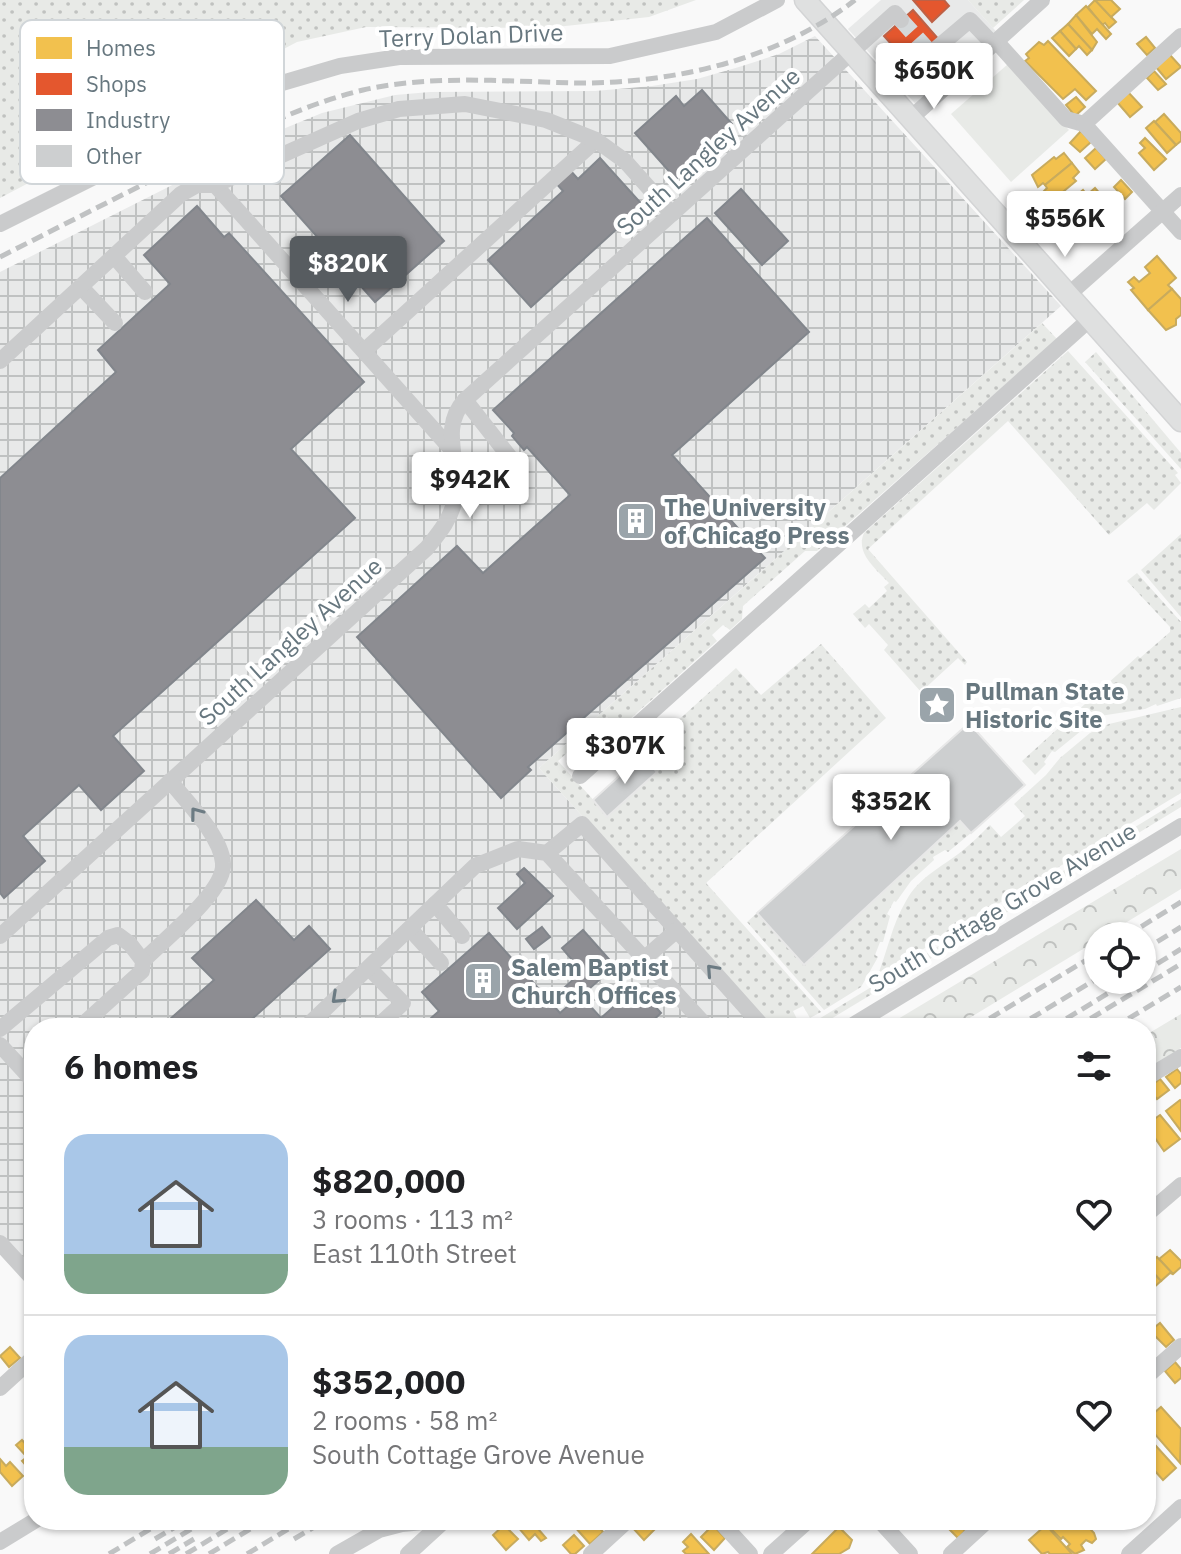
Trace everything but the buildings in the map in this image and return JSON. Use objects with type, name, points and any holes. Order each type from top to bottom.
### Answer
[{"type":"main road","points":[[805,0],[1181,421]]},
{"type":"street","name":"Terry Dolan Drive","points":[[284,82],[340,66],[399,57],[610,56],[716,32],[777,0]]},
{"type":"street","points":[[911,118],[1042,0]]},
{"type":"street","name":"South Langley Avenue","points":[[0,936],[427,548],[450,517],[457,482],[450,431],[453,418],[465,400],[895,13],[901,20]]},
{"type":"street","points":[[886,91],[970,20],[1066,119],[1084,124],[1181,232]]},
{"type":"street","points":[[1084,124],[1181,36]]},
{"type":"street","points":[[930,53],[954,80]]},
{"type":"street","points":[[284,154],[358,121],[399,109],[465,104],[546,120],[596,140],[625,161],[672,214]]},
{"type":"street","points":[[364,351],[596,140]]},
{"type":"street","name":"Terry Dolan Drive","points":[[0,224],[80,184]]},
{"type":"street","points":[[0,361],[181,194],[197,185],[215,185],[452,450]]},
{"type":"street","points":[[1068,295],[1181,195]]},
{"type":"street","points":[[114,256],[145,292]]},
{"type":"street","points":[[81,287],[115,323]]},
{"type":"street","points":[[580,776],[1090,319]]},
{"type":"street","points":[[457,482],[495,489],[505,481],[512,460],[465,400]]},
{"type":"street","points":[[90,1018],[142,971],[143,961],[216,886],[224,866],[219,846],[170,781]]},
{"type":"street","points":[[547,853],[582,824],[755,1018]]},
{"type":"street","name":"South Cottage Grove Avenue","points":[[864,1018],[1181,826]]},
{"type":"street","points":[[316,1018],[475,866],[518,849],[547,853],[699,1018]]},
{"type":"street","points":[[435,904],[462,936]]},
{"type":"street","points":[[410,929],[441,963]]},
{"type":"street","points":[[645,958],[677,930]]},
{"type":"street","points":[[0,1029],[108,938],[118,935],[130,944],[143,961]]},
{"type":"street","points":[[369,968],[403,1003],[387,1018]]},
{"type":"street","points":[[0,1045],[24,1068]]},
{"type":"street","points":[[1156,1072],[1181,1057]]},
{"type":"street","points":[[1156,1206],[1181,1185]]},
{"type":"street","points":[[1,1247],[24,1270]]},
{"type":"street","points":[[1156,1368],[1181,1346]]},
{"type":"street","points":[[0,1388],[24,1366]]},
{"type":"street","points":[[1156,1530],[1181,1507]]},
{"type":"street","points":[[0,1542],[24,1527]]},
{"type":"street","points":[[337,1554],[379,1530]]},
{"type":"street","points":[[408,1554],[434,1530]]},
{"type":"street","points":[[591,1554],[617,1530]]},
{"type":"street","points":[[728,1530],[750,1554]]},
{"type":"street","points":[[771,1554],[798,1530]]},
{"type":"street","points":[[888,1530],[910,1554]]},
{"type":"street","points":[[951,1554],[977,1530]]},
{"type":"street","points":[[1129,1554],[1156,1530]]},
{"type":"shaded area","points":[[881,0],[968,0],[1002,38],[922,111],[848,29]]},
{"type":"shaded area","points":[[815,36],[1061,306],[539,768],[764,1018],[24,1018],[24,1275],[0,1249],[0,272],[174,184],[284,184],[284,129],[322,113],[395,95],[430,92],[595,91],[652,86],[697,79],[779,54]]},
{"type":"green space","points":[[0,0],[696,0],[649,17],[547,28],[366,27],[297,42],[284,49],[284,20],[20,20],[20,184],[27,184],[0,198]]},
{"type":"green space","points":[[968,0],[1024,0],[993,28]]},
{"type":"green space","points":[[1008,64],[1069,130],[1011,182],[951,114]]},
{"type":"green space","points":[[1042,323],[1057,339],[817,551],[805,551],[743,606],[742,619],[730,630],[723,625],[712,635],[717,641],[619,729],[607,717],[558,761],[608,816],[657,772],[641,754],[736,668],[761,695],[821,644],[886,718],[706,883],[821,1012],[810,1018],[803,1006],[793,1011],[796,1018],[764,1018],[539,768]]},
{"type":"green space","points":[[1068,351],[1178,473],[1175,475],[1181,483],[1154,510],[1147,503],[1109,535],[1008,421],[868,549],[967,662],[965,665],[958,658],[921,692],[884,650],[888,645],[869,624],[865,628],[853,614],[865,604],[869,608],[887,591],[884,587],[889,583],[865,554],[862,547],[864,533]]},
{"type":"green space","points":[[1096,352],[1181,453],[1181,469],[1085,362]]},
{"type":"green space","points":[[1181,534],[1181,617],[1141,570]]},
{"type":"green space","points":[[1137,573],[1181,622],[1181,698],[1145,709],[1100,716],[1101,720],[1087,726],[1055,752],[1052,751],[1044,762],[1046,764],[1035,775],[1022,761],[1138,656],[1140,658],[1170,632],[1170,627],[1127,581]]},
{"type":"green space","points":[[1181,707],[1181,793],[877,977],[897,919],[917,885],[966,848],[990,825],[1001,837],[1025,816],[1014,804],[1090,733],[1109,724]]},
{"type":"green space","points":[[1181,799],[1181,807],[1040,893],[1037,889],[1028,895],[1027,893]]},
{"type":"green space","points":[[960,821],[971,833],[948,852],[945,850],[933,857],[934,860],[894,901],[887,914],[890,916],[883,942],[880,942],[875,955],[878,957],[861,987],[824,1010],[747,922],[757,913],[804,965]]},
{"type":"green space","points":[[1181,849],[1181,889],[1127,922],[1084,922],[1084,948],[969,1018],[900,1018]]},
{"type":"green space","points":[[1011,902],[1014,908],[832,1018],[820,1018]]},
{"type":"green space","points":[[1181,1014],[1181,1048],[1156,1063],[1156,1029]]},
{"type":"tunnel","points":[[901,20],[929,51]]},
{"type":"railway","points":[[284,117],[342,96],[390,85],[472,80],[617,82],[689,72],[725,64],[793,38],[855,0]]},
{"type":"railway","points":[[0,257],[144,184]]},
{"type":"railway","points":[[1149,922],[1181,902]]},
{"type":"railway","points":[[1156,942],[1181,927]]},
{"type":"railway","points":[[1156,964],[1181,949]]},
{"type":"railway","points":[[991,1018],[1084,961]]},
{"type":"railway","points":[[1092,1018],[1181,964]]},
{"type":"railway","points":[[1032,1018],[1084,986]]},
{"type":"railway","points":[[1130,1018],[1181,987]]},
{"type":"railway","points":[[1067,1018],[1107,994]]},
{"type":"railway","points":[[109,1554],[149,1530]]},
{"type":"railway","points":[[155,1539],[170,1530]]},
{"type":"railway","points":[[150,1554],[190,1530]]},
{"type":"railway","points":[[186,1554],[226,1530]]},
{"type":"railway","points":[[209,1554],[249,1530]]},
{"type":"railway","points":[[247,1554],[287,1530]]},
{"type":"railway","points":[[294,1539],[309,1530]]},
{"type":"railway","points":[[169,1554],[194,1539]]},
{"type":"place","name":"The University of Chicago Press","points":[[636,521]]},
{"type":"place","name":"Pullman State Historic Site","points":[[937,705]]},
{"type":"place","name":"Salem Baptist Church Offices","points":[[483,981]]}]
